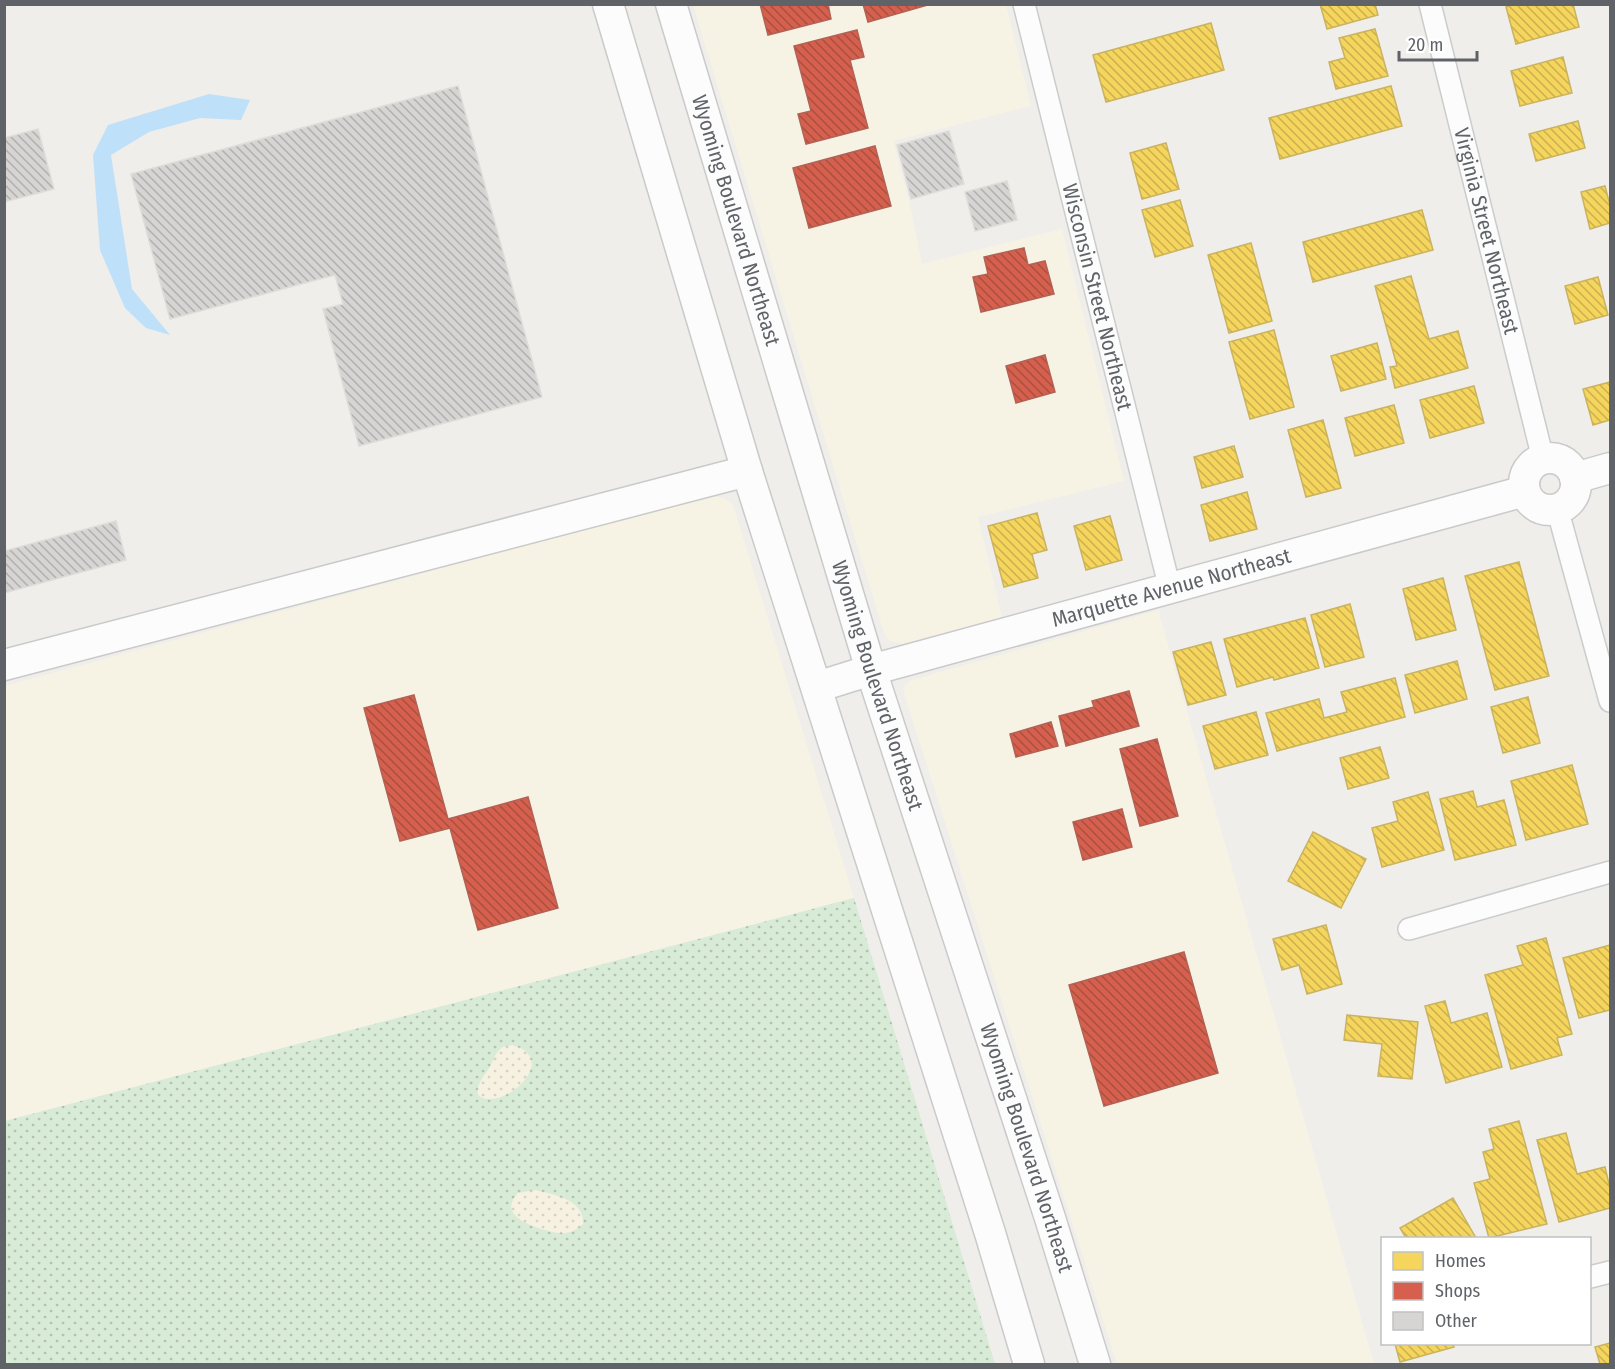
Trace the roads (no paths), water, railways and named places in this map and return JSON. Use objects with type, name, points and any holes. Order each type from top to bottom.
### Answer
[{"type":"main road","points":[[608,4],[747,471],[990,1233],[1029,1365]]},
{"type":"main road","name":"Wyoming Boulevard Northeast","points":[[671,4],[871,670],[1050,1218],[1095,1365]]},
{"type":"main road","points":[[1543,459],[1559,460],[1567,464],[1575,477],[1574,493],[1570,500],[1557,508],[1541,508],[1534,504],[1525,490],[1526,474],[1530,468],[1543,459]]},
{"type":"main road","points":[[1575,477],[1611,468]]},
{"type":"main road","points":[[4,665],[747,471]]},
{"type":"main road","name":"Marquette Avenue Northeast","points":[[817,687],[871,670],[1525,490]]},
{"type":"street","name":"Wisconsin Street Northeast","points":[[1024,4],[1170,589]]},
{"type":"street","name":"Virginia Street Northeast","points":[[1430,4],[1543,459]]},
{"type":"street","points":[[1557,508],[1611,701]]},
{"type":"street","points":[[1409,929],[1611,872]]},
{"type":"street","points":[[1591,1277],[1611,1272]]},
{"type":"water","points":[[209,94],[250,100],[241,120],[200,118],[149,132],[111,155],[132,289],[170,335],[146,328],[125,308],[100,250],[93,155],[108,125]]}]
